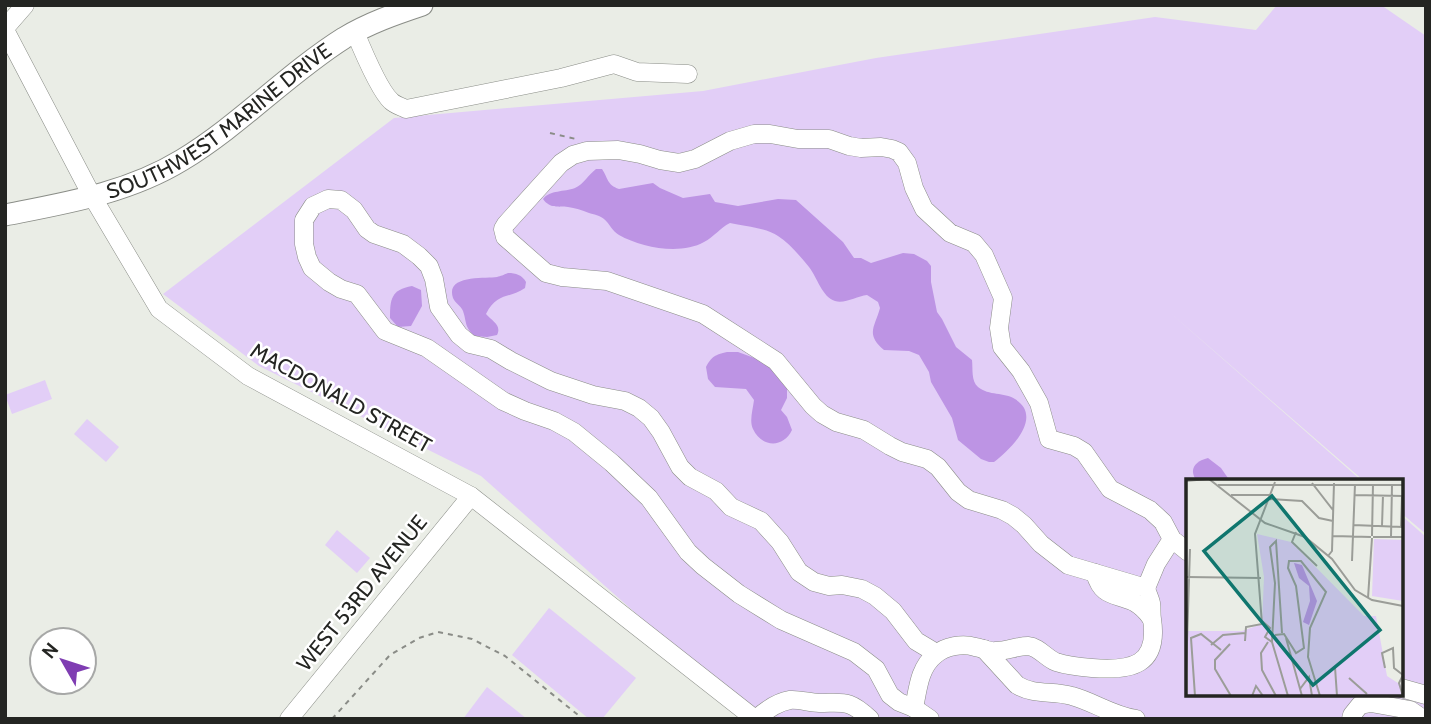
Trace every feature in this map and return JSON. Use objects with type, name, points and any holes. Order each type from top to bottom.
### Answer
[{"type":"main road","name":"SOUTHWEST MARINE DRIVE","points":[[5,215],[92,197],[138,183],[183,160],[221,134],[314,60],[355,32],[388,16],[422,5]]},
{"type":"street","points":[[5,29],[25,5]]},
{"type":"street","name":"MACDONALD STREET","points":[[5,29],[92,197],[159,309],[248,376],[471,496],[755,719]]},
{"type":"street","points":[[355,32],[385,93],[393,103],[406,109],[561,78],[614,64],[637,72],[688,74]]},
{"type":"street","points":[[1146,588],[1068,565],[1041,544],[1013,516],[969,500],[958,492],[938,467],[927,459],[902,452],[864,430],[836,422],[822,414],[776,361],[703,314],[607,281],[546,273],[505,237],[503,229],[561,163],[582,152],[618,150],[678,163],[695,159],[730,141],[754,134],[770,134],[798,139],[829,139],[849,146],[881,147],[898,152],[907,163],[914,188],[924,209],[950,233],[974,243],[984,255],[1003,299],[999,328],[1002,347],[1021,371],[1039,403],[1049,439],[1074,446],[1084,452],[1111,489],[1150,510],[1163,522],[1172,539],[1186,550]]},
{"type":"street","points":[[930,719],[890,695],[876,669],[854,652],[781,620],[738,594],[703,566],[688,552],[649,499],[612,463],[574,432],[503,401],[427,348],[385,331],[357,294],[341,289],[312,268],[304,243],[304,220],[313,206],[328,199],[341,200],[354,210],[367,229],[404,244],[419,256],[429,266],[439,307],[459,335],[470,344],[491,349],[551,381],[593,395],[625,401],[639,408],[661,432],[680,467],[690,477],[716,491],[731,506],[761,521],[780,542],[799,572],[814,582],[862,589],[875,596],[893,611],[916,641],[936,653]]},
{"type":"street","name":"WEST 53RD AVENUE","points":[[289,719],[471,496]]},
{"type":"street","points":[[1151,618],[1152,604],[1146,588],[1156,564],[1172,539]]},
{"type":"street","points":[[914,708],[919,680],[925,666],[936,653],[952,646],[972,645],[995,652],[1027,646],[1052,661],[1068,666],[1104,669],[1128,668],[1139,664],[1151,648],[1154,628],[1151,618],[1134,602],[1107,592],[1098,583],[1095,573]]},
{"type":"street","points":[[984,649],[1023,689],[1069,695],[1125,718],[1136,719]]},
{"type":"street","points":[[1403,689],[1426,695]]},
{"type":"street","points":[[755,719],[769,708],[790,700],[845,702],[861,710],[870,719]]},
{"type":"street","points":[[1351,719],[1360,705],[1371,703],[1410,710],[1423,719]]},
{"type":"path","points":[[550,133],[575,138],[582,152]]},
{"type":"path","points":[[332,719],[390,655],[419,638],[438,632],[472,639],[505,656],[583,719]]},
{"type":"shaded area","points":[[1277,5],[1381,5],[1426,36],[1426,534],[1403,515],[1403,479],[1362,479],[1167,310],[1360,479],[1186,479],[1186,696],[1403,696],[1403,517],[1426,537],[1426,719],[755,719],[481,476],[259,366],[163,294],[394,118],[703,91],[876,58],[1155,17],[1256,30]]},
{"type":"shaded area","points":[[596,169],[602,169],[610,183],[619,189],[653,183],[683,198],[710,194],[715,202],[738,206],[778,199],[796,200],[843,242],[854,258],[871,263],[903,253],[914,254],[927,261],[931,266],[937,312],[956,347],[972,360],[976,384],[987,392],[1011,397],[1023,406],[1026,415],[1021,433],[994,462],[981,459],[958,440],[952,418],[919,355],[909,351],[884,350],[878,344],[873,330],[880,308],[878,302],[867,295],[843,301],[830,299],[802,258],[773,233],[730,223],[708,240],[695,246],[662,248],[628,240],[615,232],[599,216],[573,208],[551,206],[543,199],[553,193],[578,186]]},
{"type":"shaded area","points":[[508,273],[523,278],[526,282],[525,288],[499,299],[490,307],[486,314],[497,326],[497,335],[474,336],[467,326],[462,309],[453,298],[452,290],[461,281]]},
{"type":"shaded area","points":[[412,286],[421,290],[422,306],[411,326],[398,327],[390,318],[391,301],[400,290]]},
{"type":"shaded area","points":[[727,352],[738,352],[771,364],[784,380],[787,398],[781,410],[792,430],[778,443],[766,442],[753,429],[751,422],[754,400],[746,389],[715,387],[708,379],[706,367],[710,360]]},
{"type":"shaded area","points":[[45,380],[52,399],[12,414],[5,395]]},
{"type":"shaded area","points":[[87,419],[119,447],[106,462],[74,434]]},
{"type":"shaded area","points":[[1208,458],[1221,468],[1229,479],[1196,479],[1194,466]]},
{"type":"shaded area","points":[[337,530],[370,558],[357,573],[325,545]]},
{"type":"shaded area","points":[[549,608],[636,678],[602,719],[589,719],[512,655]]},
{"type":"shaded area","points":[[487,687],[527,719],[463,719]]}]
